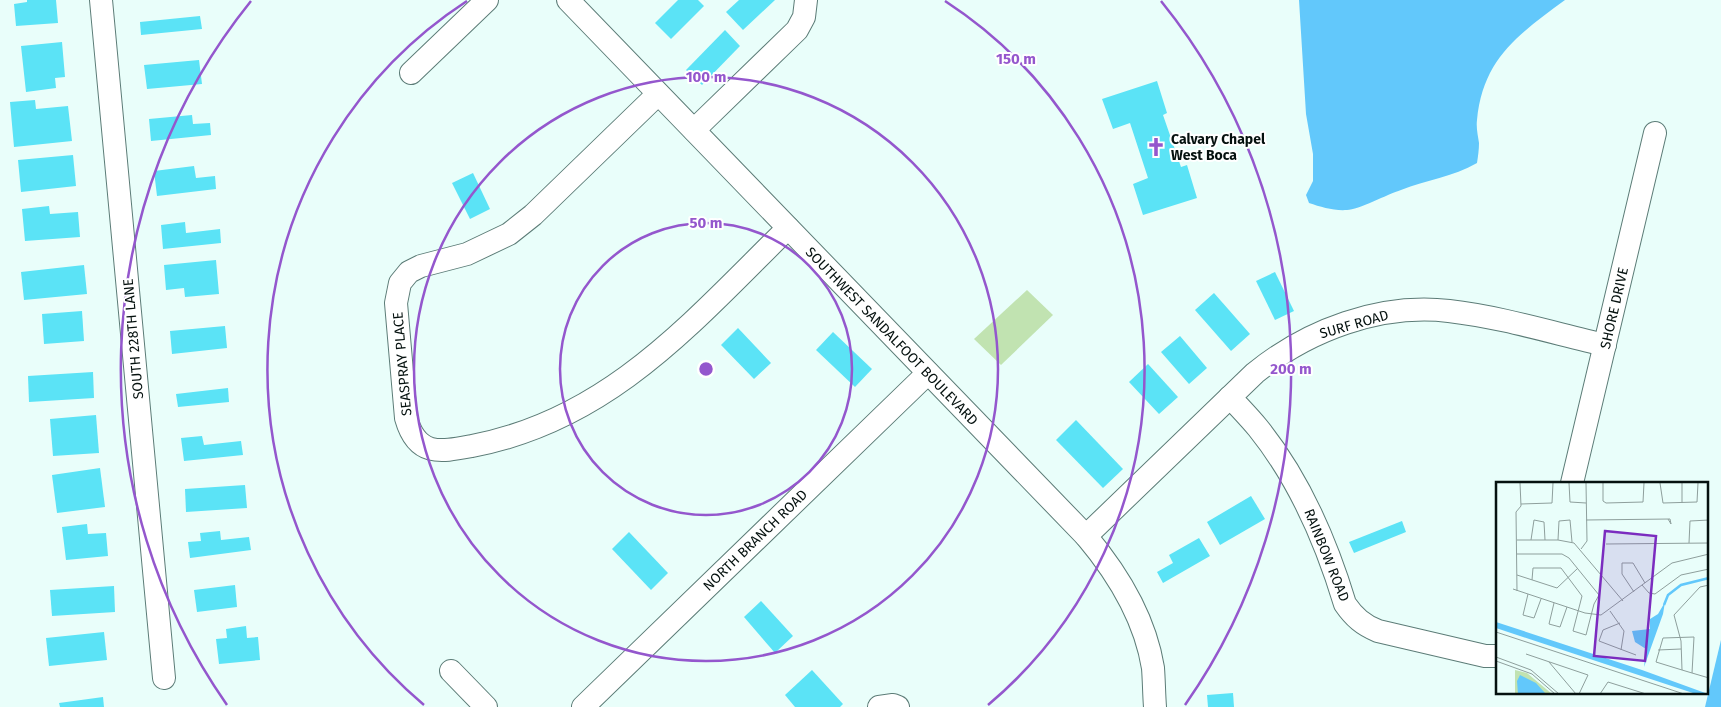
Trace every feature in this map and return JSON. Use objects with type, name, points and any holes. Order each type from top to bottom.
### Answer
[{"type":"street","name":"SOUTH 228TH LANE","points":[[101,0],[164,678]]},
{"type":"street","points":[[412,73],[488,0]]},
{"type":"street","name":"SOUTHWEST SANDALFOOT BOULEVARD","points":[[568,0],[1086,536],[1108,562],[1126,590],[1140,621],[1153,670],[1155,707]]},
{"type":"street","points":[[694,130],[797,30],[804,16],[806,0]]},
{"type":"street","name":"SEASPRAY PLACE","points":[[658,94],[534,215],[509,234],[467,254],[422,266],[409,272],[400,283],[396,303],[406,418],[410,432],[417,440],[432,450],[446,451],[493,442],[568,415],[624,380],[661,351],[788,228]]},
{"type":"street","name":"SHORE DRIVE","points":[[1572,482],[1655,133]]},
{"type":"street","name":"SURF ROAD","points":[[1086,536],[1230,396],[1268,362],[1313,335],[1345,323],[1396,312],[1439,310],[1482,316],[1605,345]]},
{"type":"street","name":"NORTH BRANCH ROAD","points":[[583,707],[928,372]]},
{"type":"street","name":"RAINBOW ROAD","points":[[1230,396],[1259,429],[1302,495],[1318,526],[1345,604],[1352,615],[1365,626],[1378,631],[1485,656],[1496,656]]},
{"type":"street","points":[[451,671],[486,707]]},
{"type":"street","points":[[880,707],[893,705],[898,707]]},
{"type":"green space","points":[[1027,290],[1053,315],[1001,365],[974,339]]},
{"type":"water","points":[[1299,0],[1565,0],[1533,24],[1506,49],[1495,64],[1481,98],[1477,123],[1479,151],[1477,163],[1459,172],[1395,192],[1352,209],[1342,210],[1309,203],[1306,195],[1313,181],[1313,154],[1306,114]]},
{"type":"water","points":[[1721,640],[1721,707],[1705,707]]},
{"type":"building","points":[[27,0],[56,0],[58,23],[16,26],[14,4],[27,2]]},
{"type":"building","points":[[678,0],[698,0],[704,6],[671,39],[655,23]]},
{"type":"building","points":[[739,0],[775,0],[743,30],[726,12]]},
{"type":"building","points":[[200,16],[202,29],[141,35],[140,22]]},
{"type":"building","points":[[725,30],[740,46],[702,85],[686,70]]},
{"type":"building","points":[[62,42],[65,77],[55,78],[56,88],[26,92],[21,46]]},
{"type":"building","points":[[199,60],[202,84],[147,89],[144,65]]},
{"type":"building","name":"Calvary Chapel West Boca","points":[[1157,81],[1167,113],[1163,115],[1181,167],[1187,165],[1197,198],[1143,215],[1133,184],[1148,178],[1130,123],[1113,129],[1102,99]]},
{"type":"building","points":[[35,100],[36,109],[68,106],[72,141],[14,147],[10,102]]},
{"type":"building","points":[[192,115],[193,124],[210,123],[211,135],[151,141],[149,119]]},
{"type":"building","points":[[73,155],[76,186],[21,192],[18,160]]},
{"type":"building","points":[[194,166],[196,178],[215,176],[216,189],[157,196],[154,171]]},
{"type":"building","points":[[473,173],[490,209],[470,219],[452,183]]},
{"type":"building","points":[[49,206],[50,214],[78,212],[80,237],[25,241],[22,209]]},
{"type":"building","points":[[185,222],[186,233],[220,229],[221,243],[163,249],[161,225]]},
{"type":"building","points":[[216,260],[219,294],[185,297],[184,288],[166,290],[164,265]]},
{"type":"building","points":[[84,265],[87,294],[24,300],[21,272]]},
{"type":"building","points":[[1275,272],[1294,311],[1275,320],[1256,281]]},
{"type":"building","points":[[1214,293],[1250,334],[1231,351],[1195,310]]},
{"type":"building","points":[[82,311],[84,341],[44,344],[42,314]]},
{"type":"building","points":[[225,326],[227,348],[172,354],[170,331]]},
{"type":"building","points":[[738,328],[771,363],[754,379],[721,345]]},
{"type":"building","points":[[833,332],[872,369],[855,387],[816,350]]},
{"type":"building","points":[[1180,336],[1207,368],[1189,384],[1161,352]]},
{"type":"building","points":[[1148,364],[1178,397],[1159,414],[1129,382]]},
{"type":"building","points":[[93,372],[94,398],[29,402],[28,376]]},
{"type":"building","points":[[228,388],[229,402],[178,407],[176,394]]},
{"type":"building","points":[[96,415],[99,453],[53,456],[50,419]]},
{"type":"building","points":[[1076,420],[1123,469],[1103,488],[1056,440]]},
{"type":"building","points":[[202,436],[204,445],[241,441],[243,455],[184,461],[181,438]]},
{"type":"building","points":[[100,468],[105,507],[57,513],[52,475]]},
{"type":"building","points":[[245,485],[247,508],[186,512],[185,489]]},
{"type":"building","points":[[1251,496],[1265,519],[1220,545],[1207,522]]},
{"type":"building","points":[[1402,521],[1406,532],[1354,553],[1349,542]]},
{"type":"building","points":[[87,524],[88,534],[106,533],[108,556],[66,560],[62,527]]},
{"type":"building","points":[[220,531],[221,540],[249,537],[251,550],[190,558],[188,542],[201,541],[200,533]]},
{"type":"building","points":[[629,532],[668,573],[651,590],[612,549]]},
{"type":"building","points":[[1199,538],[1210,556],[1163,583],[1157,572],[1173,563],[1169,555]]},
{"type":"building","points":[[235,585],[237,607],[197,612],[194,590]]},
{"type":"building","points":[[114,586],[115,612],[52,616],[50,590]]},
{"type":"building","points":[[761,601],[793,636],[775,653],[744,617]]},
{"type":"building","points":[[246,626],[247,638],[258,637],[260,660],[219,664],[216,639],[227,638],[226,629]]},
{"type":"building","points":[[104,632],[107,660],[49,666],[46,638]]},
{"type":"building","points":[[812,670],[843,704],[840,707],[795,707],[785,695]]},
{"type":"building","points":[[1233,693],[1234,707],[1208,707],[1207,695]]},
{"type":"building","points":[[103,697],[104,707],[60,707],[59,703]]},
{"type":"place","name":"Calvary Chapel West Boca","points":[[1156,147]]}]
